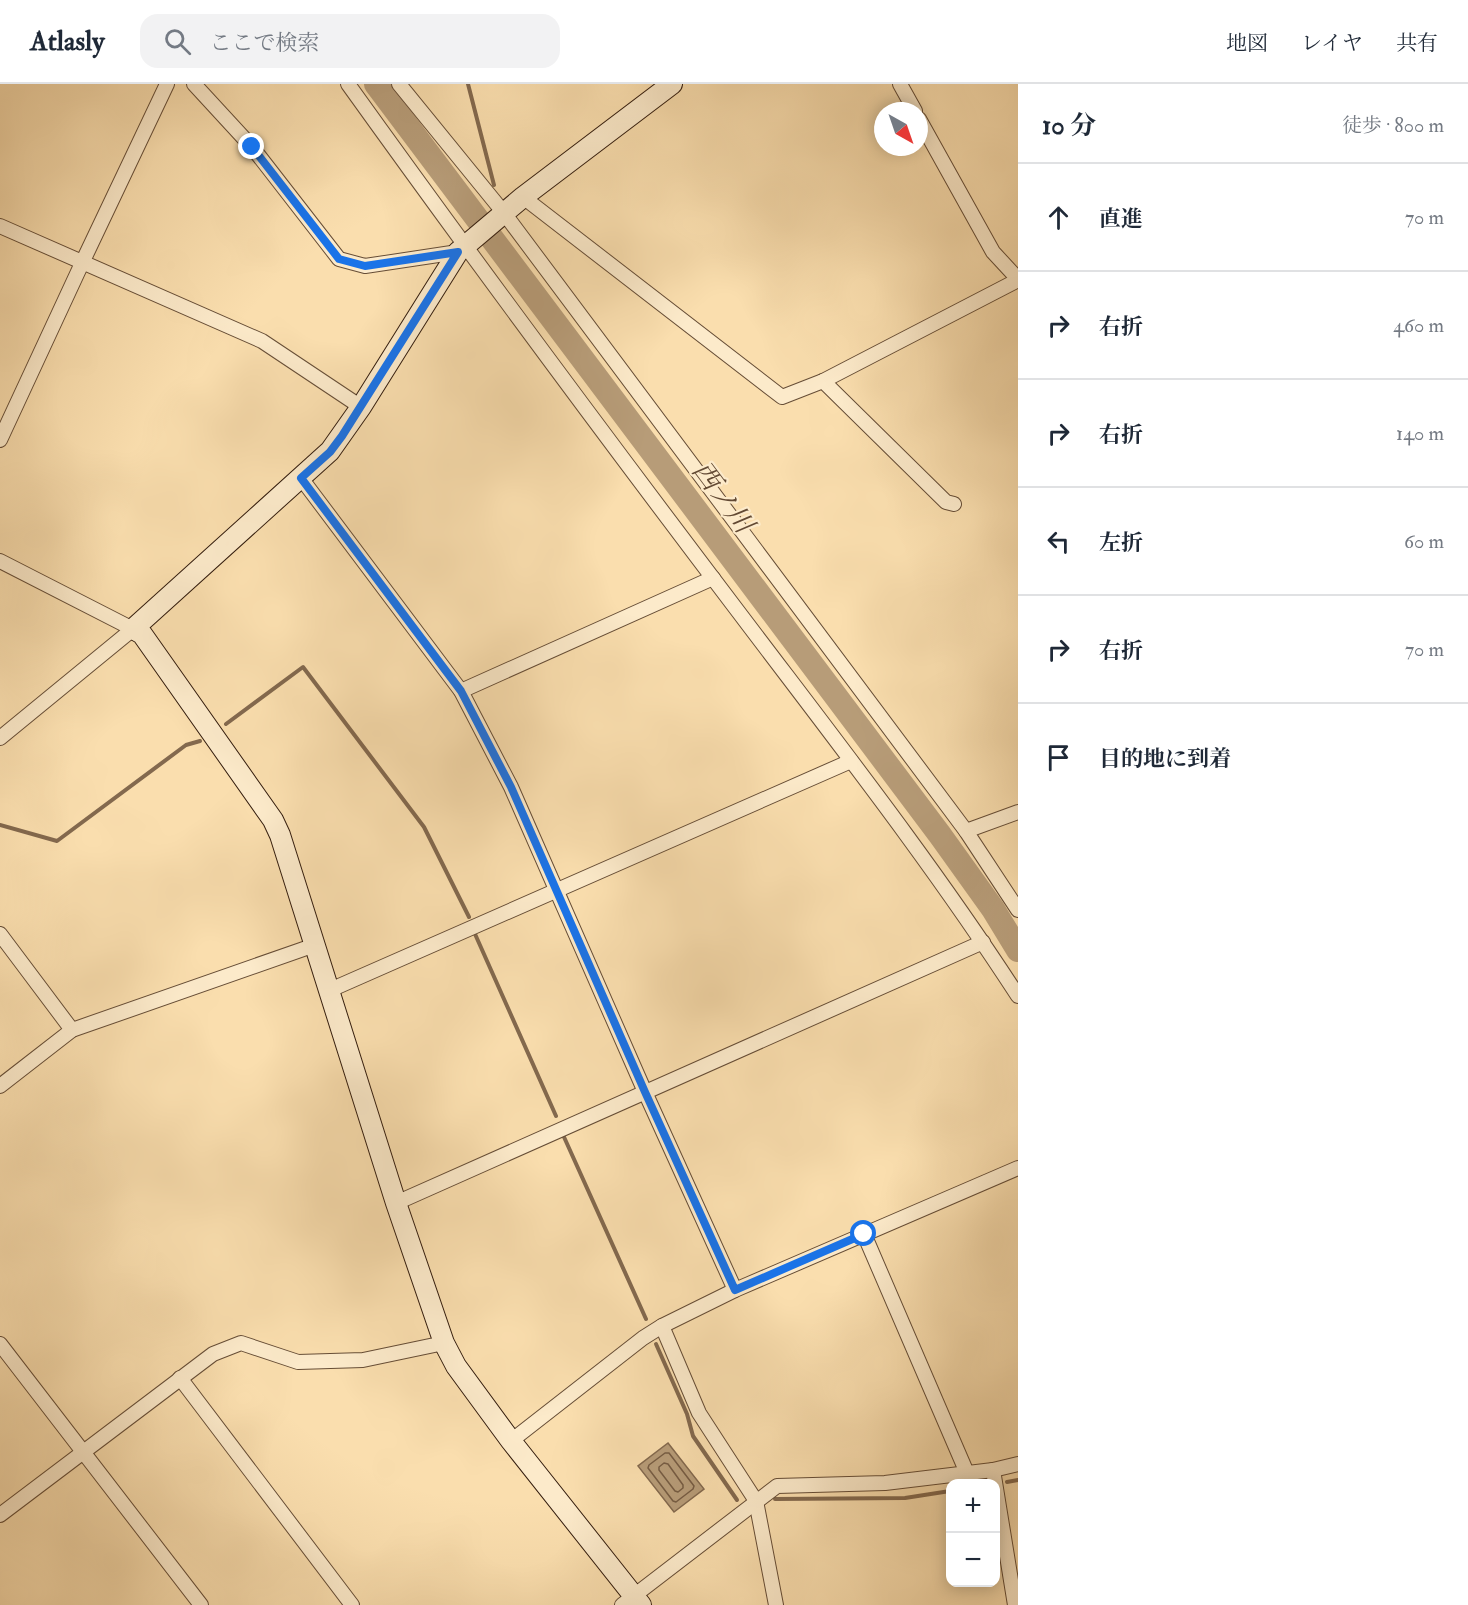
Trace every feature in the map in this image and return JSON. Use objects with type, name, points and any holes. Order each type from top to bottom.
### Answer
[{"type":"street","points":[[0,440],[168,84]]},
{"type":"street","points":[[194,84],[252,147],[339,259],[365,266],[465,246]]},
{"type":"street","points":[[348,84],[465,246],[851,761],[983,942],[1018,996]]},
{"type":"street","points":[[399,84],[966,831],[1018,910]]},
{"type":"street","points":[[900,84],[910,102]]},
{"type":"street","points":[[0,738],[133,629],[330,452],[465,246],[523,197],[669,85]]},
{"type":"street","points":[[523,197],[782,397],[823,381],[1018,279],[993,252],[928,135]]},
{"type":"street","points":[[0,226],[262,340],[361,407]]},
{"type":"street","points":[[823,381],[946,502],[954,504]]},
{"type":"street","points":[[301,478],[461,691],[511,787],[735,1290]]},
{"type":"street","points":[[0,561],[142,634],[273,820],[280,835],[330,990],[396,1203],[444,1343],[456,1366],[632,1602],[777,1486],[885,1483],[993,1470],[1018,1464]]},
{"type":"street","points":[[461,691],[713,578]]},
{"type":"street","points":[[330,990],[851,761]]},
{"type":"street","points":[[966,831],[1018,812]]},
{"type":"street","points":[[0,934],[72,1030]]},
{"type":"street","points":[[396,1203],[983,942]]},
{"type":"street","points":[[0,1086],[72,1030],[315,945]]},
{"type":"street","points":[[511,1441],[643,1338],[662,1326],[735,1290],[1018,1168]]},
{"type":"street","points":[[864,1234],[967,1473]]},
{"type":"street","points":[[662,1326],[699,1413],[756,1501],[776,1605]]},
{"type":"street","points":[[0,1515],[213,1354],[241,1343],[298,1362],[363,1360],[444,1343]]},
{"type":"street","points":[[0,1344],[201,1605]]},
{"type":"street","points":[[180,1378],[352,1605]]},
{"type":"street","points":[[993,1470],[1015,1605]]},
{"type":"water","points":[[668,1443],[704,1489],[674,1512],[638,1466]]},
{"type":"waterway","name":"西ノ川","points":[[376,84],[940,835],[993,909],[1018,950]]},
{"type":"waterway","points":[[468,84],[494,185]]},
{"type":"waterway","points":[[226,724],[303,667],[424,827],[469,917]]},
{"type":"waterway","points":[[0,825],[57,841],[186,745],[200,741]]},
{"type":"waterway","points":[[475,934],[556,1116]]},
{"type":"waterway","points":[[564,1137],[646,1319]]},
{"type":"waterway","points":[[656,1344],[687,1414],[693,1436],[737,1500]]},
{"type":"waterway","points":[[1007,1482],[1018,1480]]},
{"type":"waterway","points":[[775,1499],[905,1498],[946,1492]]},
{"type":"route","points":[[252,147],[339,259],[365,266],[458,252],[342,436],[330,452],[301,478],[461,691],[511,787],[735,1290],[864,1234]]}]
